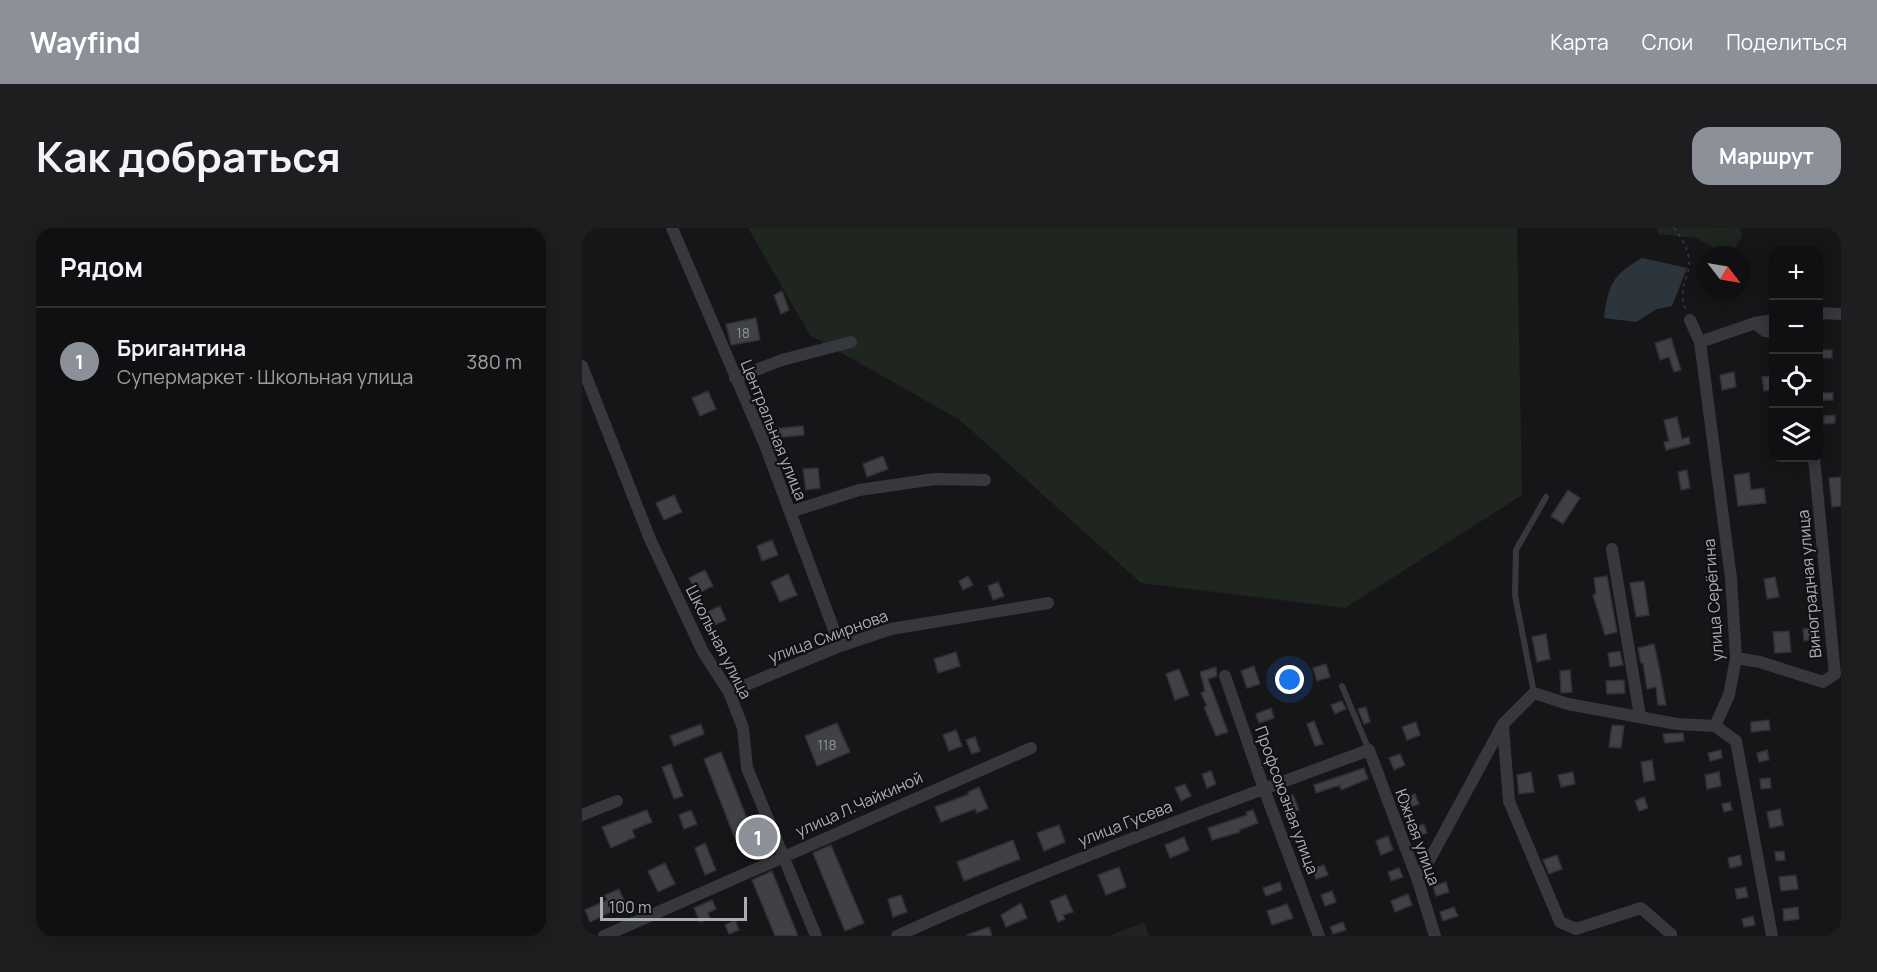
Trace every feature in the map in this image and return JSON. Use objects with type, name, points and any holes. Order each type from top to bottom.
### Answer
[{"type":"street","name":"Центральная улица","points":[[672,228],[765,445],[840,646]]},
{"type":"street","points":[[1823,313],[1841,314]]},
{"type":"street","name":"улица Серёгина","points":[[1690,320],[1700,342],[1731,578],[1736,658],[1729,695],[1714,726]]},
{"type":"street","points":[[1700,342],[1755,323],[1769,321]]},
{"type":"street","points":[[1755,323],[1769,332]]},
{"type":"street","points":[[735,378],[782,360],[851,342]]},
{"type":"street","name":"Школьная улица","points":[[582,366],[650,539],[703,652],[729,692],[743,728],[747,768],[816,936]]},
{"type":"street","name":"Виноградная улица","points":[[1736,658],[1761,662],[1823,682],[1835,674],[1814,462]]},
{"type":"street","points":[[790,512],[859,490],[935,479],[985,480]]},
{"type":"street","points":[[1612,549],[1640,716]]},
{"type":"street","name":"улица Смирнова","points":[[729,692],[840,646],[891,629],[1048,603]]},
{"type":"street","name":"Профсоюзная улица","points":[[1225,676],[1319,936]]},
{"type":"street","points":[[1418,881],[1503,724],[1534,693],[1568,704],[1677,724],[1714,726],[1736,741],[1772,936]]},
{"type":"street","points":[[1503,724],[1509,801],[1560,922],[1576,929],[1641,908],[1671,934]]},
{"type":"street","name":"улица Л.Чайкиной","points":[[604,936],[1031,748]]},
{"type":"street","name":"улица Гусева","points":[[897,936],[974,901],[1128,838],[1369,750]]},
{"type":"street","name":"Южная улица","points":[[1369,750],[1418,881],[1435,936]]},
{"type":"street","points":[[582,815],[617,801]]},
{"type":"lane","points":[[1534,693],[1515,595],[1516,550],[1546,496]]},
{"type":"lane","points":[[1342,686],[1369,750]]},
{"type":"path","points":[[1674,228],[1688,245],[1691,262],[1681,298],[1690,320]]},
{"type":"shaded area","points":[[748,228],[1517,228],[1522,495],[1345,608],[1141,583],[960,420],[810,335]]},
{"type":"shaded area","points":[[1657,228],[1739,228],[1743,235],[1736,246],[1711,246],[1696,238],[1658,234]]},
{"type":"shaded area","points":[[1642,258],[1687,268],[1672,306],[1657,309],[1636,322],[1604,318],[1610,288],[1624,270]]},
{"type":"shaded area","points":[[1144,922],[1149,936],[1109,936]]},
{"type":"building","points":[[782,291],[789,310],[781,314],[774,295]]},
{"type":"building","points":[[756,318],[760,340],[731,345],[726,324]]},
{"type":"building","points":[[1671,338],[1681,370],[1674,372],[1669,357],[1660,360],[1655,343]]},
{"type":"building","points":[[1823,350],[1832,350],[1832,358],[1823,358]]},
{"type":"building","points":[[1734,372],[1736,387],[1722,390],[1720,375]]},
{"type":"building","points":[[1769,376],[1769,390],[1764,391],[1762,377]]},
{"type":"building","points":[[708,391],[716,409],[700,416],[692,398]]},
{"type":"building","points":[[1823,393],[1833,393],[1833,400],[1823,400]]},
{"type":"building","points":[[1835,415],[1835,423],[1824,424],[1824,416]]},
{"type":"building","points":[[1677,417],[1682,439],[1689,437],[1690,444],[1666,450],[1664,442],[1669,441],[1664,420]]},
{"type":"building","points":[[803,426],[804,435],[773,438],[772,429]]},
{"type":"building","points":[[883,456],[888,469],[867,477],[863,464]]},
{"type":"building","points":[[818,468],[820,488],[806,490],[803,469]]},
{"type":"building","points":[[1687,470],[1690,488],[1681,490],[1678,472]]},
{"type":"building","points":[[1749,473],[1751,490],[1764,488],[1766,503],[1738,506],[1734,475]]},
{"type":"building","points":[[1841,477],[1841,506],[1832,507],[1829,478]]},
{"type":"building","points":[[1568,490],[1580,498],[1563,524],[1551,516]]},
{"type":"building","points":[[674,495],[682,512],[664,520],[656,503]]},
{"type":"building","points":[[772,540],[778,555],[762,561],[757,546]]},
{"type":"building","points":[[705,570],[713,586],[697,594],[689,578]]},
{"type":"building","points":[[788,574],[797,595],[780,602],[771,582]]},
{"type":"building","points":[[968,576],[973,585],[963,590],[959,581]]},
{"type":"building","points":[[1607,576],[1617,632],[1605,635],[1593,595],[1596,594],[1594,578]]},
{"type":"building","points":[[1775,577],[1779,597],[1767,599],[1764,579]]},
{"type":"building","points":[[1644,581],[1649,615],[1636,617],[1630,583]]},
{"type":"building","points":[[998,582],[1004,596],[993,600],[988,586]]},
{"type":"building","points":[[720,606],[726,620],[709,627],[703,614]]},
{"type":"building","points":[[1813,628],[1814,639],[1804,641],[1803,629]]},
{"type":"building","points":[[1789,631],[1791,652],[1775,653],[1773,632]]},
{"type":"building","points":[[1546,634],[1550,659],[1537,662],[1532,637]]},
{"type":"building","points":[[1654,644],[1666,705],[1658,705],[1656,687],[1647,689],[1638,648]]},
{"type":"building","points":[[1620,651],[1623,665],[1610,667],[1608,653]]},
{"type":"building","points":[[956,652],[960,666],[938,673],[934,659]]},
{"type":"building","points":[[1326,664],[1330,677],[1317,681],[1313,668]]},
{"type":"building","points":[[1254,666],[1260,684],[1247,688],[1241,671]]},
{"type":"building","points":[[1216,667],[1217,676],[1208,679],[1228,732],[1216,736],[1204,707],[1207,706],[1201,693],[1205,691],[1200,672]]},
{"type":"building","points":[[1179,669],[1189,695],[1175,700],[1166,674]]},
{"type":"building","points":[[1570,670],[1572,692],[1561,693],[1560,671]]},
{"type":"building","points":[[1624,680],[1625,693],[1607,694],[1606,681]]},
{"type":"building","points":[[1342,701],[1346,709],[1335,714],[1331,705]]},
{"type":"building","points":[[1366,707],[1370,722],[1364,724],[1358,709]]},
{"type":"building","points":[[1271,708],[1274,718],[1259,723],[1256,714]]},
{"type":"building","points":[[1769,720],[1770,730],[1751,732],[1751,722]]},
{"type":"building","points":[[1314,721],[1323,744],[1315,746],[1307,724]]},
{"type":"building","points":[[1416,722],[1420,735],[1407,740],[1402,727]]},
{"type":"building","points":[[837,723],[850,752],[817,766],[805,736]]},
{"type":"building","points":[[701,724],[704,734],[674,746],[670,736]]},
{"type":"building","points":[[1612,725],[1624,726],[1621,748],[1609,747]]},
{"type":"building","points":[[956,730],[962,746],[949,751],[943,735]]},
{"type":"building","points":[[1683,733],[1684,741],[1665,743],[1663,734]]},
{"type":"building","points":[[975,737],[980,751],[972,754],[966,740]]},
{"type":"building","points":[[1721,750],[1722,758],[1710,761],[1708,753]]},
{"type":"building","points":[[1767,750],[1769,760],[1759,762],[1757,753]]},
{"type":"building","points":[[721,752],[751,829],[734,836],[704,759]]},
{"type":"building","points":[[1400,754],[1405,765],[1394,770],[1389,758]]},
{"type":"building","points":[[1652,760],[1655,780],[1644,782],[1641,762]]},
{"type":"building","points":[[671,764],[683,796],[674,799],[662,767]]},
{"type":"building","points":[[1364,768],[1368,779],[1341,790],[1340,785],[1316,793],[1314,785]]},
{"type":"building","points":[[1211,771],[1216,784],[1207,788],[1202,774]]},
{"type":"building","points":[[1531,772],[1534,792],[1519,794],[1517,775]]},
{"type":"building","points":[[1573,772],[1575,784],[1561,787],[1558,775]]},
{"type":"building","points":[[1719,772],[1721,786],[1707,789],[1705,775]]},
{"type":"building","points":[[1770,778],[1771,788],[1761,789],[1760,779]]},
{"type":"building","points":[[1185,784],[1191,796],[1181,801],[1175,788]]},
{"type":"building","points":[[979,787],[988,808],[977,813],[975,809],[941,822],[935,807],[969,794],[968,792]]},
{"type":"building","points":[[1415,794],[1419,804],[1408,808],[1404,798]]},
{"type":"building","points":[[1293,795],[1299,810],[1290,813],[1285,797]]},
{"type":"building","points":[[1644,797],[1648,808],[1639,811],[1635,801]]},
{"type":"building","points":[[1730,802],[1732,810],[1724,812],[1722,804]]},
{"type":"building","points":[[1780,809],[1783,825],[1770,828],[1767,812]]},
{"type":"building","points":[[647,810],[652,822],[632,830],[635,837],[611,848],[602,827]]},
{"type":"building","points":[[691,810],[697,824],[684,829],[679,815]]},
{"type":"building","points":[[1253,810],[1258,823],[1239,830],[1240,832],[1212,840],[1208,828],[1247,815],[1246,812]]},
{"type":"building","points":[[1424,824],[1427,833],[1417,836],[1414,828]]},
{"type":"building","points":[[1059,825],[1065,842],[1044,851],[1037,833]]},
{"type":"building","points":[[763,832],[767,841],[754,847],[750,838]]},
{"type":"building","points":[[1388,836],[1393,850],[1381,855],[1376,841]]},
{"type":"building","points":[[1184,837],[1189,850],[1170,858],[1165,845]]},
{"type":"building","points":[[1013,840],[1020,859],[964,881],[957,862]]},
{"type":"building","points":[[705,843],[716,870],[705,875],[695,848]]},
{"type":"building","points":[[831,845],[864,923],[845,931],[813,853]]},
{"type":"building","points":[[1784,851],[1785,860],[1776,861],[1775,852]]},
{"type":"building","points":[[1557,855],[1562,869],[1549,874],[1543,860]]},
{"type":"building","points":[[1740,855],[1742,865],[1730,868],[1728,858]]},
{"type":"building","points":[[665,863],[675,884],[658,892],[648,871]]},
{"type":"building","points":[[1324,865],[1328,875],[1316,879],[1312,869]]},
{"type":"building","points":[[1119,867],[1126,887],[1106,895],[1098,875]]},
{"type":"building","points":[[1399,868],[1403,877],[1391,881],[1388,872]]},
{"type":"building","points":[[772,871],[798,936],[775,936],[752,880]]},
{"type":"building","points":[[1796,875],[1798,889],[1781,891],[1779,877]]},
{"type":"building","points":[[1280,882],[1282,890],[1266,896],[1263,888]]},
{"type":"building","points":[[1446,882],[1449,892],[1436,896],[1433,886]]},
{"type":"building","points":[[1746,887],[1748,897],[1737,899],[1735,889]]},
{"type":"building","points":[[619,889],[626,905],[590,922],[585,910],[607,900],[605,895]]},
{"type":"building","points":[[1332,891],[1336,902],[1325,906],[1321,895]]},
{"type":"building","points":[[1408,894],[1412,905],[1395,912],[1391,901]]},
{"type":"building","points":[[901,895],[907,912],[893,917],[888,899]]},
{"type":"building","points":[[1066,895],[1073,912],[1063,915],[1065,919],[1058,922],[1050,901]]},
{"type":"building","points":[[712,900],[716,909],[708,913],[710,918],[700,922],[694,908]]},
{"type":"building","points":[[1021,903],[1027,918],[1006,927],[1001,915]]},
{"type":"building","points":[[1287,904],[1293,918],[1272,925],[1267,911]]},
{"type":"building","points":[[1454,907],[1458,916],[1443,921],[1440,912]]},
{"type":"building","points":[[1798,907],[1799,919],[1784,921],[1783,909]]},
{"type":"building","points":[[1753,916],[1755,925],[1744,927],[1742,919]]},
{"type":"building","points":[[735,920],[739,930],[729,934],[725,925]]},
{"type":"building","points":[[1343,922],[1346,930],[1333,934],[1330,927]]},
{"type":"building","points":[[989,927],[992,936],[967,935]]},
{"type":"place","name":"Бригантина","points":[[758,837]]}]
